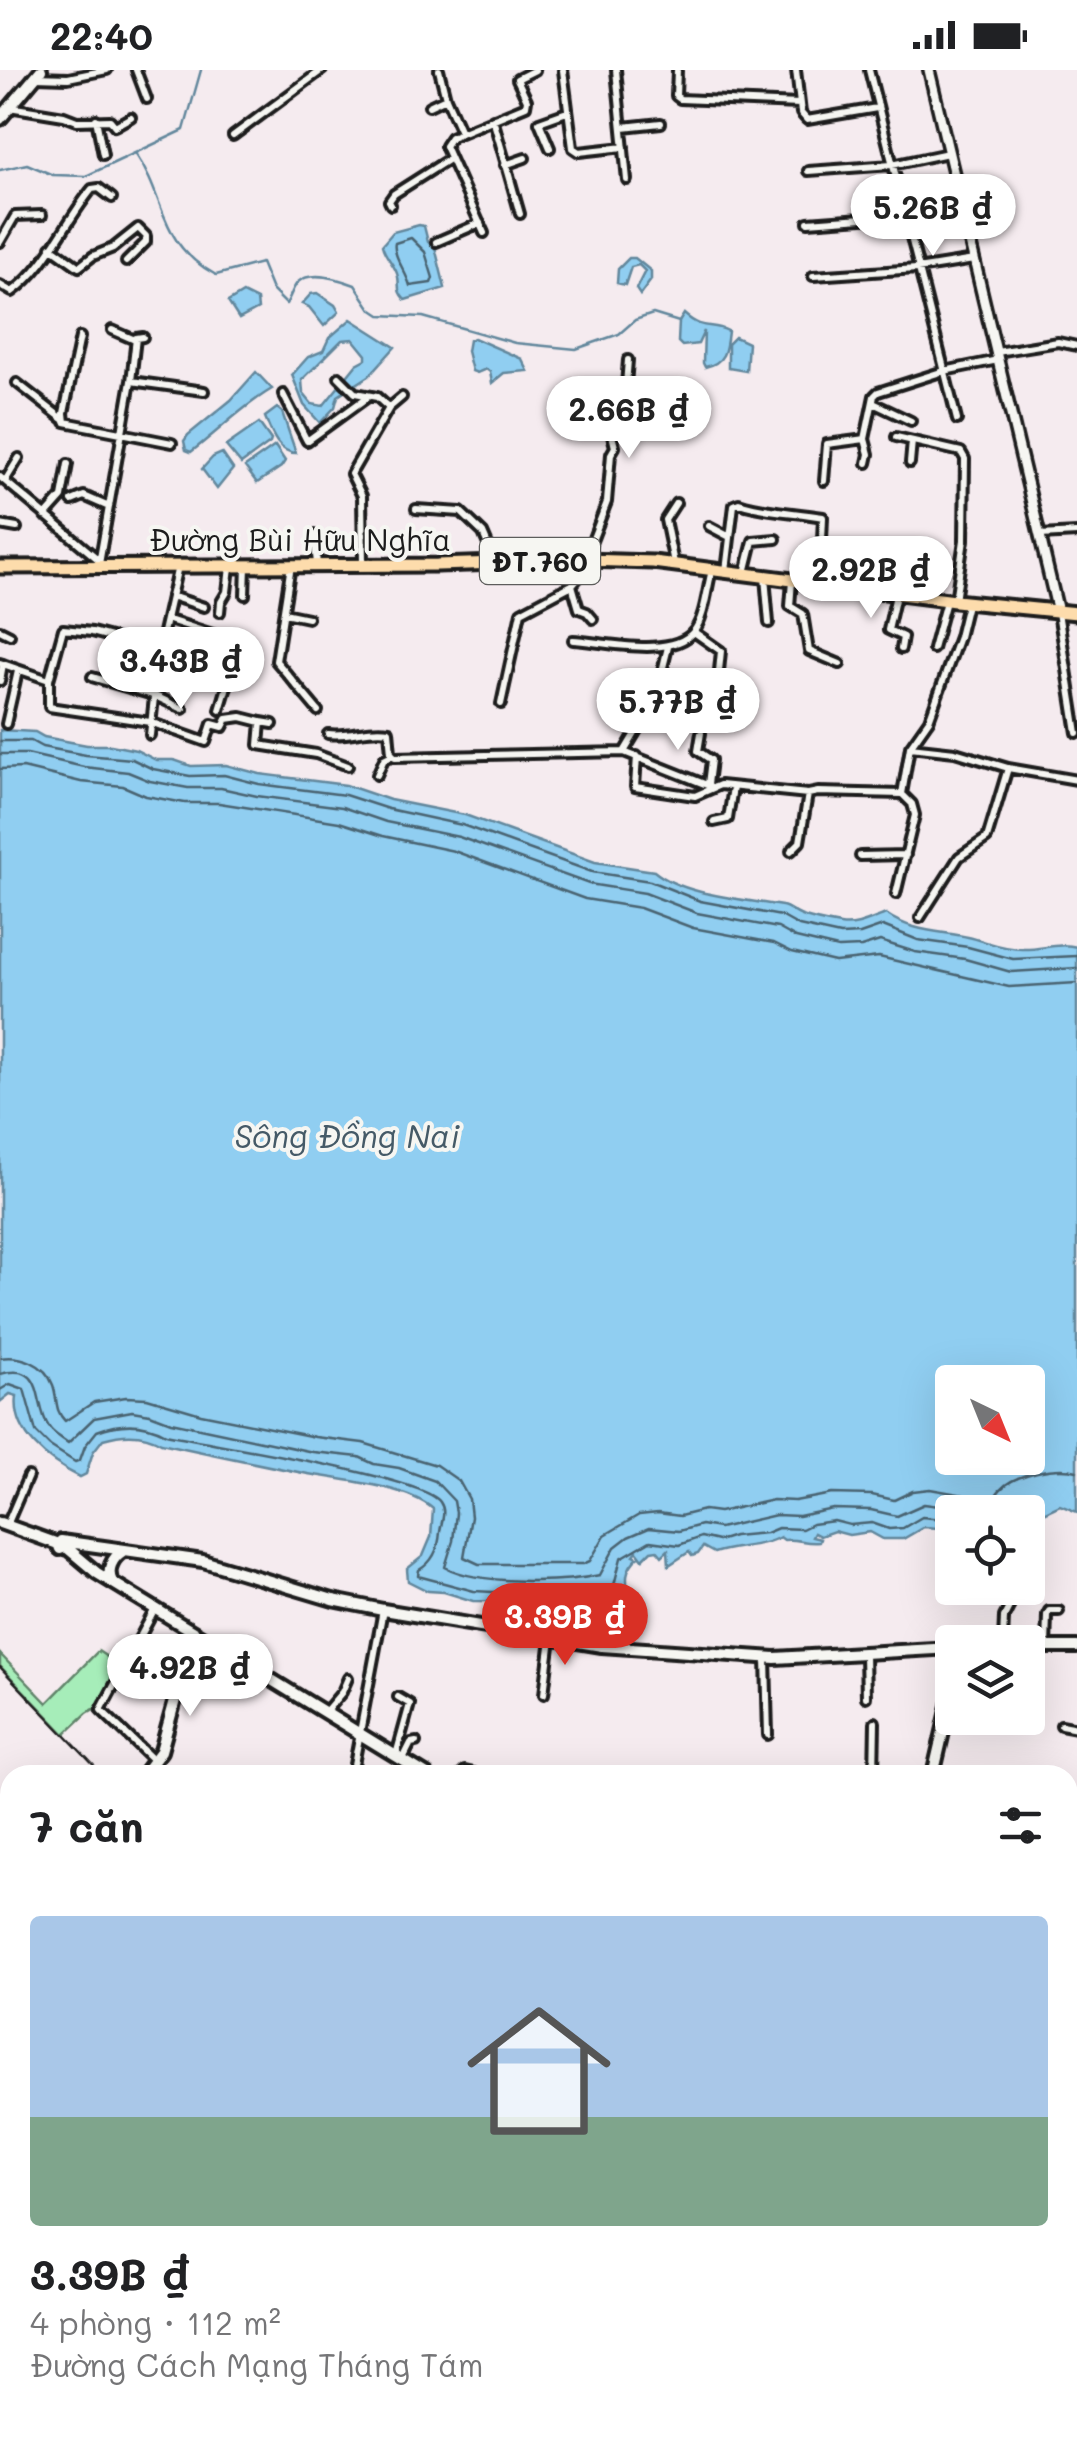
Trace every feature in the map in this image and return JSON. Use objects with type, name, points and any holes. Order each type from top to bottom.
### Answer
[{"type":"main road","points":[[0,118],[39,73]]},
{"type":"main road","name":"Đường Bùi Hữu Nghĩa","points":[[0,567],[99,562],[230,566],[581,560],[674,564],[956,602],[1077,613]]},
{"type":"main road","points":[[4,1524],[63,1545],[202,1562],[382,1610],[612,1647],[766,1658],[935,1649]]},
{"type":"main road","points":[[63,1545],[97,1573],[411,1765]]},
{"type":"main road","points":[[97,1573],[96,1556],[108,1548]]},
{"type":"main road","points":[[112,1582],[111,1565],[123,1551]]},
{"type":"main road","points":[[151,1765],[162,1748],[175,1700],[204,1640]]},
{"type":"main road","points":[[1046,1647],[1077,1647]]},
{"type":"main road","points":[[935,1765],[942,1735]]},
{"type":"street","points":[[39,73],[68,78],[107,70]]},
{"type":"street","points":[[136,70],[147,100]]},
{"type":"street","points":[[233,136],[322,70]]},
{"type":"street","points":[[440,70],[446,98],[461,132]]},
{"type":"street","points":[[484,233],[445,151],[447,141],[461,132],[528,104],[513,70]]},
{"type":"street","points":[[518,79],[535,70]]},
{"type":"street","points":[[563,70],[576,150],[624,147]]},
{"type":"street","points":[[616,70],[627,180]]},
{"type":"street","points":[[677,70],[676,96],[680,99],[800,104]]},
{"type":"street","points":[[796,70],[800,104],[804,117],[810,121],[877,108]]},
{"type":"street","points":[[869,70],[957,420]]},
{"type":"street","points":[[928,70],[1058,612],[1077,733]]},
{"type":"street","points":[[429,106],[446,98]]},
{"type":"street","points":[[9,108],[64,116],[77,122],[110,120],[116,126],[131,116]]},
{"type":"street","points":[[550,148],[538,123],[567,112]]},
{"type":"street","points":[[96,119],[102,154]]},
{"type":"street","points":[[493,120],[520,214]]},
{"type":"street","points":[[622,126],[661,123]]},
{"type":"street","points":[[808,171],[892,165],[950,153]]},
{"type":"street","points":[[505,165],[524,158]]},
{"type":"street","points":[[390,205],[394,194],[449,159]]},
{"type":"street","points":[[0,285],[9,292],[15,291],[92,189],[99,188],[112,198]]},
{"type":"street","points":[[0,242],[15,216],[42,215]]},
{"type":"street","points":[[808,222],[903,215]]},
{"type":"street","points":[[436,242],[480,223]]},
{"type":"street","points":[[51,248],[81,270],[92,256],[112,248],[138,228],[147,238],[126,262]]},
{"type":"street","points":[[813,276],[917,269],[975,260]]},
{"type":"street","points":[[19,458],[3,479],[99,562],[139,339],[112,330]]},
{"type":"street","points":[[63,419],[80,337]]},
{"type":"street","points":[[867,464],[865,439],[875,394],[882,390],[1058,342],[1077,346]]},
{"type":"street","points":[[501,704],[521,612],[572,585],[606,502],[615,447],[603,399],[626,385],[628,360]]},
{"type":"street","points":[[340,378],[355,393],[379,398],[389,408]]},
{"type":"street","points":[[132,381],[204,390]]},
{"type":"street","points":[[17,383],[73,426],[172,442]]},
{"type":"street","points":[[282,394],[307,441],[370,395]]},
{"type":"street","points":[[363,564],[362,496],[351,474],[389,408],[402,397]]},
{"type":"street","points":[[873,403],[911,422]]},
{"type":"street","points":[[896,437],[961,452],[965,459],[964,540],[956,602],[959,637],[929,720],[910,747],[902,794]]},
{"type":"street","points":[[824,481],[828,443],[865,439]]},
{"type":"street","points":[[910,463],[912,440]]},
{"type":"street","points":[[45,516],[62,497],[68,464]]},
{"type":"street","points":[[72,500],[84,496],[109,508]]},
{"type":"street","points":[[726,571],[735,502],[757,509],[822,516],[822,542],[835,564],[835,584]]},
{"type":"street","points":[[674,564],[665,520],[676,503]]},
{"type":"street","points":[[416,509],[463,513],[483,534],[495,562]]},
{"type":"street","points":[[0,525],[17,528]]},
{"type":"street","points":[[709,526],[728,536]]},
{"type":"street","points":[[1040,535],[1077,532]]},
{"type":"street","points":[[314,534],[317,564]]},
{"type":"street","points":[[745,573],[752,540],[776,539]]},
{"type":"street","points":[[150,735],[161,638],[179,564]]},
{"type":"street","points":[[291,564],[276,661],[318,710]]},
{"type":"street","points":[[245,595],[246,565]]},
{"type":"street","points":[[220,612],[230,566]]},
{"type":"street","points":[[573,640],[668,647],[694,632],[712,569]]},
{"type":"street","points":[[765,576],[768,623]]},
{"type":"street","points":[[792,580],[790,606],[803,614],[808,651],[840,664]]},
{"type":"street","points":[[572,585],[580,610],[592,619]]},
{"type":"street","points":[[896,593],[888,630],[903,637],[902,649]]},
{"type":"street","points":[[171,596],[204,607]]},
{"type":"street","points":[[933,649],[956,602]]},
{"type":"street","points":[[284,613],[308,618]]},
{"type":"street","points":[[166,619],[240,643],[220,710]]},
{"type":"street","points":[[159,650],[68,628],[60,633],[48,680],[51,708],[150,722],[206,742],[212,724],[223,727],[228,719],[239,717],[273,724]]},
{"type":"street","points":[[0,630],[10,635]]},
{"type":"street","points":[[694,632],[721,651],[718,681]]},
{"type":"street","points":[[161,638],[195,654]]},
{"type":"street","points":[[624,752],[655,700],[668,647]]},
{"type":"street","points":[[0,681],[2,664],[48,680]]},
{"type":"street","points":[[6,724],[18,670]]},
{"type":"street","points":[[92,677],[153,695],[182,709]]},
{"type":"street","points":[[261,722],[258,749],[316,754],[348,766]]},
{"type":"street","points":[[328,734],[352,736],[375,728],[390,732],[392,754]]},
{"type":"street","points":[[702,733],[698,751],[711,760],[710,786]]},
{"type":"street","points":[[910,747],[956,752],[1008,768],[1077,780]]},
{"type":"street","points":[[392,754],[549,756],[624,752],[710,786],[808,794],[902,794],[915,814],[896,894]]},
{"type":"street","points":[[377,774],[380,763],[392,754]]},
{"type":"street","points":[[637,756],[633,784],[640,790],[695,796],[710,786]]},
{"type":"street","points":[[920,918],[958,857],[987,838],[1008,768]]},
{"type":"street","points":[[714,822],[728,819],[734,787]]},
{"type":"street","points":[[791,852],[800,842],[808,794]]},
{"type":"street","points":[[860,856],[906,855]]},
{"type":"street","points":[[4,1524],[28,1476]]},
{"type":"street","points":[[1004,1625],[1009,1607]]},
{"type":"street","points":[[154,1761],[102,1709],[155,1609]]},
{"type":"street","points":[[354,1765],[382,1610]]},
{"type":"street","points":[[1046,1647],[1047,1615],[1059,1611]]},
{"type":"street","points":[[544,1694],[551,1638]]},
{"type":"street","points":[[865,1655],[866,1696]]},
{"type":"street","points":[[766,1658],[768,1735]]},
{"type":"street","points":[[325,1712],[348,1678]]},
{"type":"street","points":[[398,1697],[410,1704],[399,1758]]},
{"type":"street","points":[[874,1765],[875,1722]]},
{"type":"street","points":[[1061,1724],[1077,1728]]},
{"type":"street","points":[[399,1758],[416,1742]]},
{"type":"green space","points":[[98,1651],[122,1667],[99,1706],[65,1734],[0,1666],[0,1654],[47,1703]]},
{"type":"water","points":[[424,226],[428,242],[435,247],[445,288],[405,300],[399,291],[397,273],[382,245],[393,232]]},
{"type":"water","points":[[629,258],[635,258],[651,271],[651,280],[640,295],[636,289],[645,271],[639,265],[631,267],[625,285],[617,283],[618,269]]},
{"type":"water","points":[[243,293],[257,300],[258,309],[239,319],[228,302]]},
{"type":"water","points":[[317,293],[339,312],[324,326],[302,304]]},
{"type":"water","points":[[684,314],[702,325],[728,331],[721,359],[705,367],[704,331],[698,344],[682,346],[678,342],[679,322]]},
{"type":"water","points":[[351,319],[395,347],[369,376],[338,396],[335,407],[320,423],[304,405],[292,375],[308,357],[323,351],[329,338]],"holes":[[[353,339],[366,355],[323,406],[312,404],[303,393],[302,380],[342,340]]]},
{"type":"water","points":[[735,337],[748,343],[746,371],[728,368],[728,344]]},
{"type":"water","points":[[474,338],[522,359],[528,371],[504,373],[492,383],[486,369],[472,371],[467,351],[469,340]]},
{"type":"water","points":[[256,372],[272,389],[191,452],[186,450],[184,441],[188,435],[231,400]]},
{"type":"water","points":[[277,408],[282,412],[296,453],[280,446],[270,429],[265,417]]},
{"type":"water","points":[[259,423],[270,443],[241,464],[226,446]]},
{"type":"water","points":[[275,446],[285,461],[257,483],[245,467]]},
{"type":"water","points":[[222,453],[233,469],[217,489],[202,469]]},
{"type":"water","name":"Sông Đồng Nai","points":[[0,730],[35,732],[87,745],[111,745],[136,750],[156,760],[174,760],[191,766],[226,765],[260,774],[346,785],[390,800],[465,815],[595,862],[654,871],[698,891],[782,906],[802,916],[840,925],[886,914],[915,927],[1008,948],[1077,947],[1077,1512],[1060,1505],[1045,1512],[1045,1495],[935,1495],[935,1528],[924,1527],[903,1539],[883,1539],[870,1532],[849,1535],[834,1531],[820,1536],[814,1533],[812,1537],[820,1539],[819,1542],[780,1537],[714,1553],[703,1547],[698,1554],[692,1556],[689,1552],[669,1565],[668,1550],[662,1556],[657,1550],[651,1551],[643,1559],[637,1551],[634,1555],[638,1557],[627,1575],[629,1597],[622,1602],[601,1598],[574,1602],[473,1601],[428,1591],[408,1581],[407,1569],[423,1556],[431,1537],[433,1509],[422,1501],[374,1485],[133,1435],[103,1439],[93,1452],[86,1474],[80,1477],[35,1445],[20,1423],[17,1396],[10,1394],[0,1402]]},
{"type":"waterway","points":[[0,170],[27,164],[53,175],[86,176],[184,130],[201,70]]},
{"type":"waterway","points":[[135,153],[183,249],[216,275],[261,263],[272,290],[286,304],[298,282],[326,277],[355,285],[371,309],[380,315],[423,317],[515,343],[576,349],[619,334],[635,320],[653,314],[679,322]]},
{"type":"railway","points":[[0,1667],[93,1765]]}]
